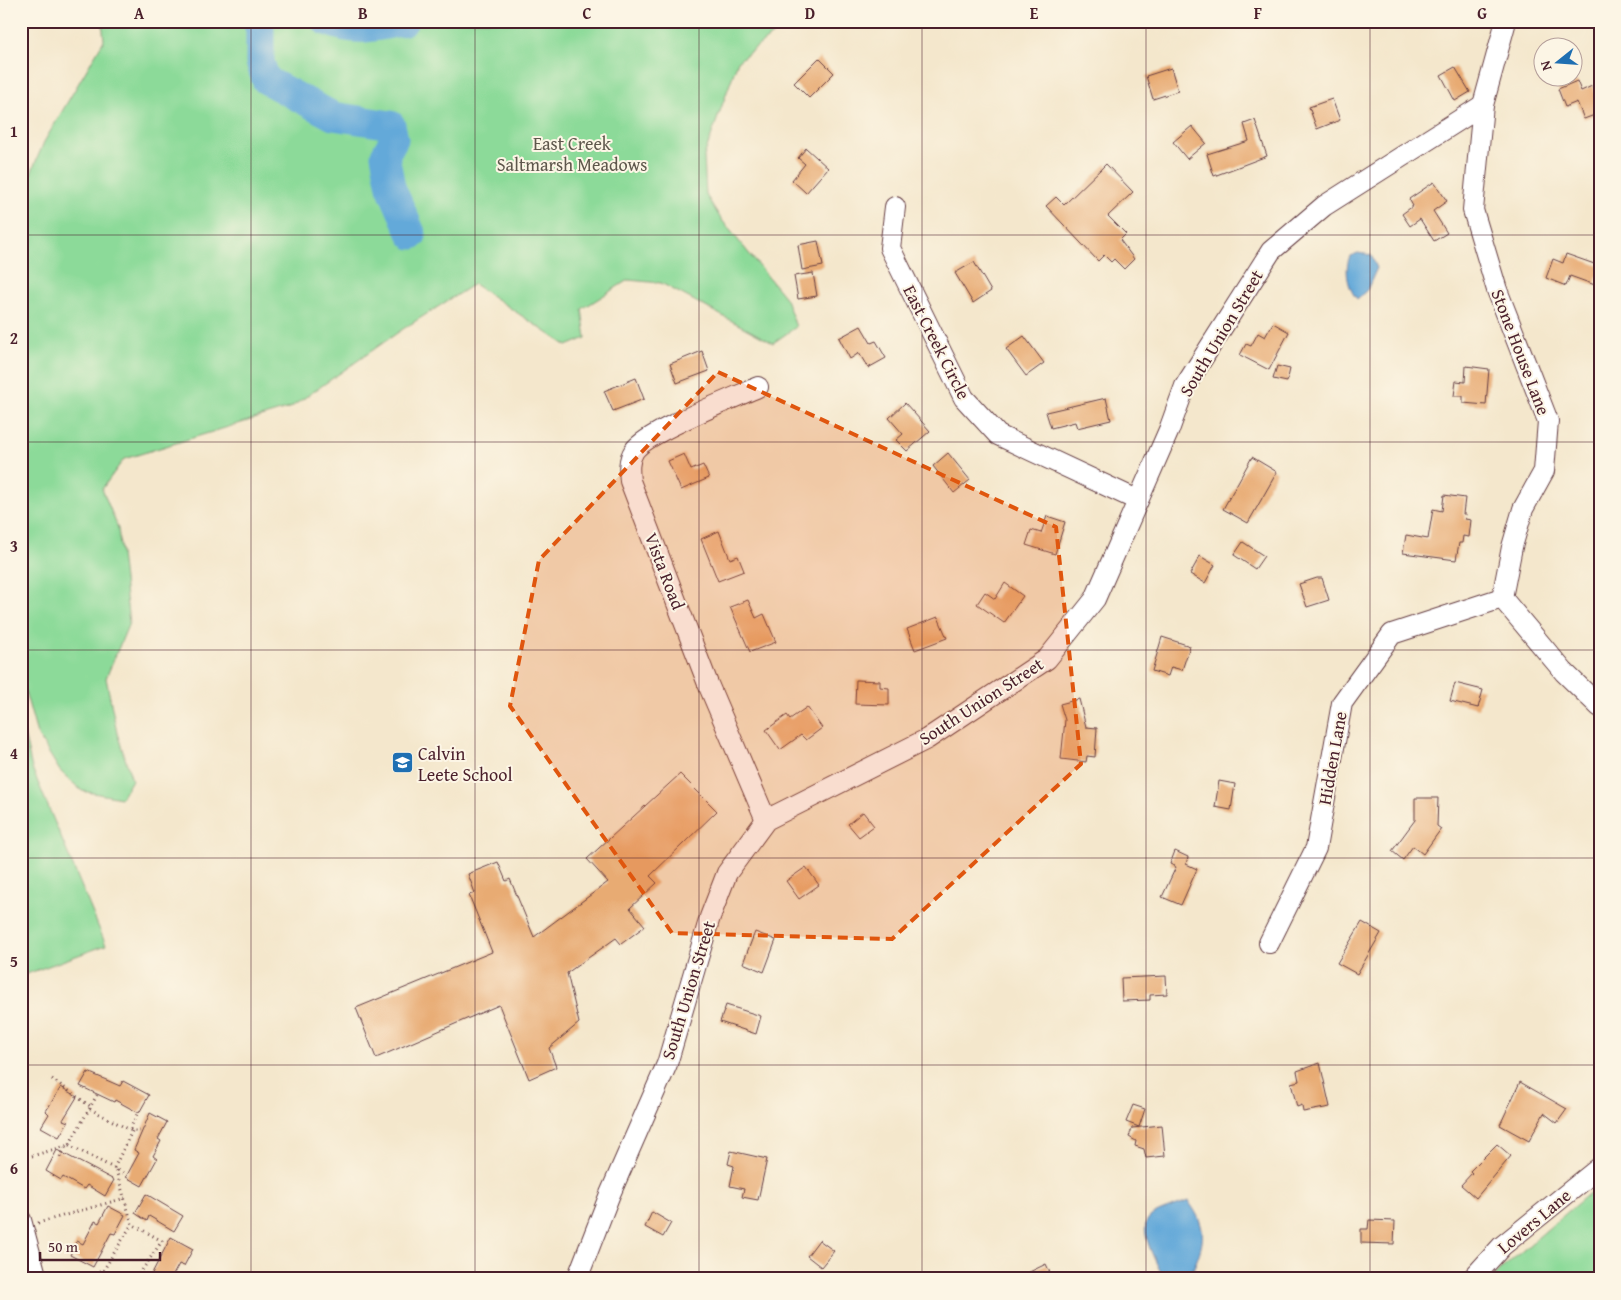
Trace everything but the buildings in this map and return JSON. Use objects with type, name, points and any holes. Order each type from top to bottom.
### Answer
[{"type":"street","name":"Stone House Lane","points":[[1502,598],[1512,547],[1523,509],[1544,471],[1548,421],[1497,290],[1473,210],[1483,105],[1506,21]]},
{"type":"street","name":"South Union Street","points":[[577,1279],[610,1194],[667,1064],[710,917],[727,874],[766,820],[927,739],[1047,659],[1094,599],[1169,430],[1185,386],[1271,251],[1324,206],[1483,105]]},
{"type":"street","name":"East Creek Circle","points":[[895,207],[890,248],[964,398],[998,436],[1137,500]]},
{"type":"street","name":"Vista Road","points":[[758,387],[653,434],[634,451],[629,471],[630,481],[708,684],[766,820]]},
{"type":"street","points":[[1502,598],[1564,672],[1600,707]]},
{"type":"street","name":"Hidden Lane","points":[[1269,942],[1316,848],[1342,703],[1392,634],[1502,598]]},
{"type":"street","name":"Lovers Lane","points":[[1472,1279],[1502,1246],[1600,1167]]},
{"type":"street","points":[[22,1224],[37,1279]]},
{"type":"path","points":[[52,1078],[90,1108],[131,1130],[140,1131]]},
{"type":"path","points":[[60,1157],[97,1095]]},
{"type":"path","points":[[136,1279],[162,1241],[132,1224],[115,1169],[138,1112]]},
{"type":"path","points":[[32,1156],[67,1145],[127,1175]]},
{"type":"path","points":[[22,1224],[125,1198]]},
{"type":"path","points":[[75,1279],[103,1271],[132,1224]]},
{"type":"path","points":[[103,1271],[115,1279]]},
{"type":"highlighted area","points":[[718,372],[1056,527],[1081,764],[892,939],[672,933],[510,706],[539,560]]},
{"type":"green space","name":"East Creek Saltmarsh Meadows","points":[[102,21],[791,21],[738,61],[704,156],[706,195],[721,219],[786,299],[796,327],[773,343],[661,283],[628,280],[582,309],[586,338],[567,346],[474,284],[403,329],[290,408],[124,459],[102,489],[118,528],[129,623],[106,678],[117,733],[132,780],[121,798],[82,791],[60,771],[37,734],[21,677],[21,197],[44,142],[104,40]]},
{"type":"green space","points":[[21,721],[32,768],[106,945],[21,976]]},
{"type":"green space","points":[[1600,1184],[1600,1279],[1493,1279],[1499,1271]]},
{"type":"water","points":[[1358,253],[1371,255],[1377,268],[1367,290],[1357,299],[1349,284],[1347,267],[1350,256]]},
{"type":"water","points":[[1188,1201],[1200,1221],[1202,1230],[1201,1248],[1189,1279],[1164,1279],[1147,1239],[1146,1223],[1152,1215]]},
{"type":"waterway","points":[[257,21],[260,30],[260,62],[266,80],[333,116],[391,125],[394,139],[385,155],[391,187],[412,235]]},
{"type":"waterway","points":[[326,21],[356,28],[383,26],[404,21]]},
{"type":"place","name":"Calvin Leete School","points":[[402,763]]}]
